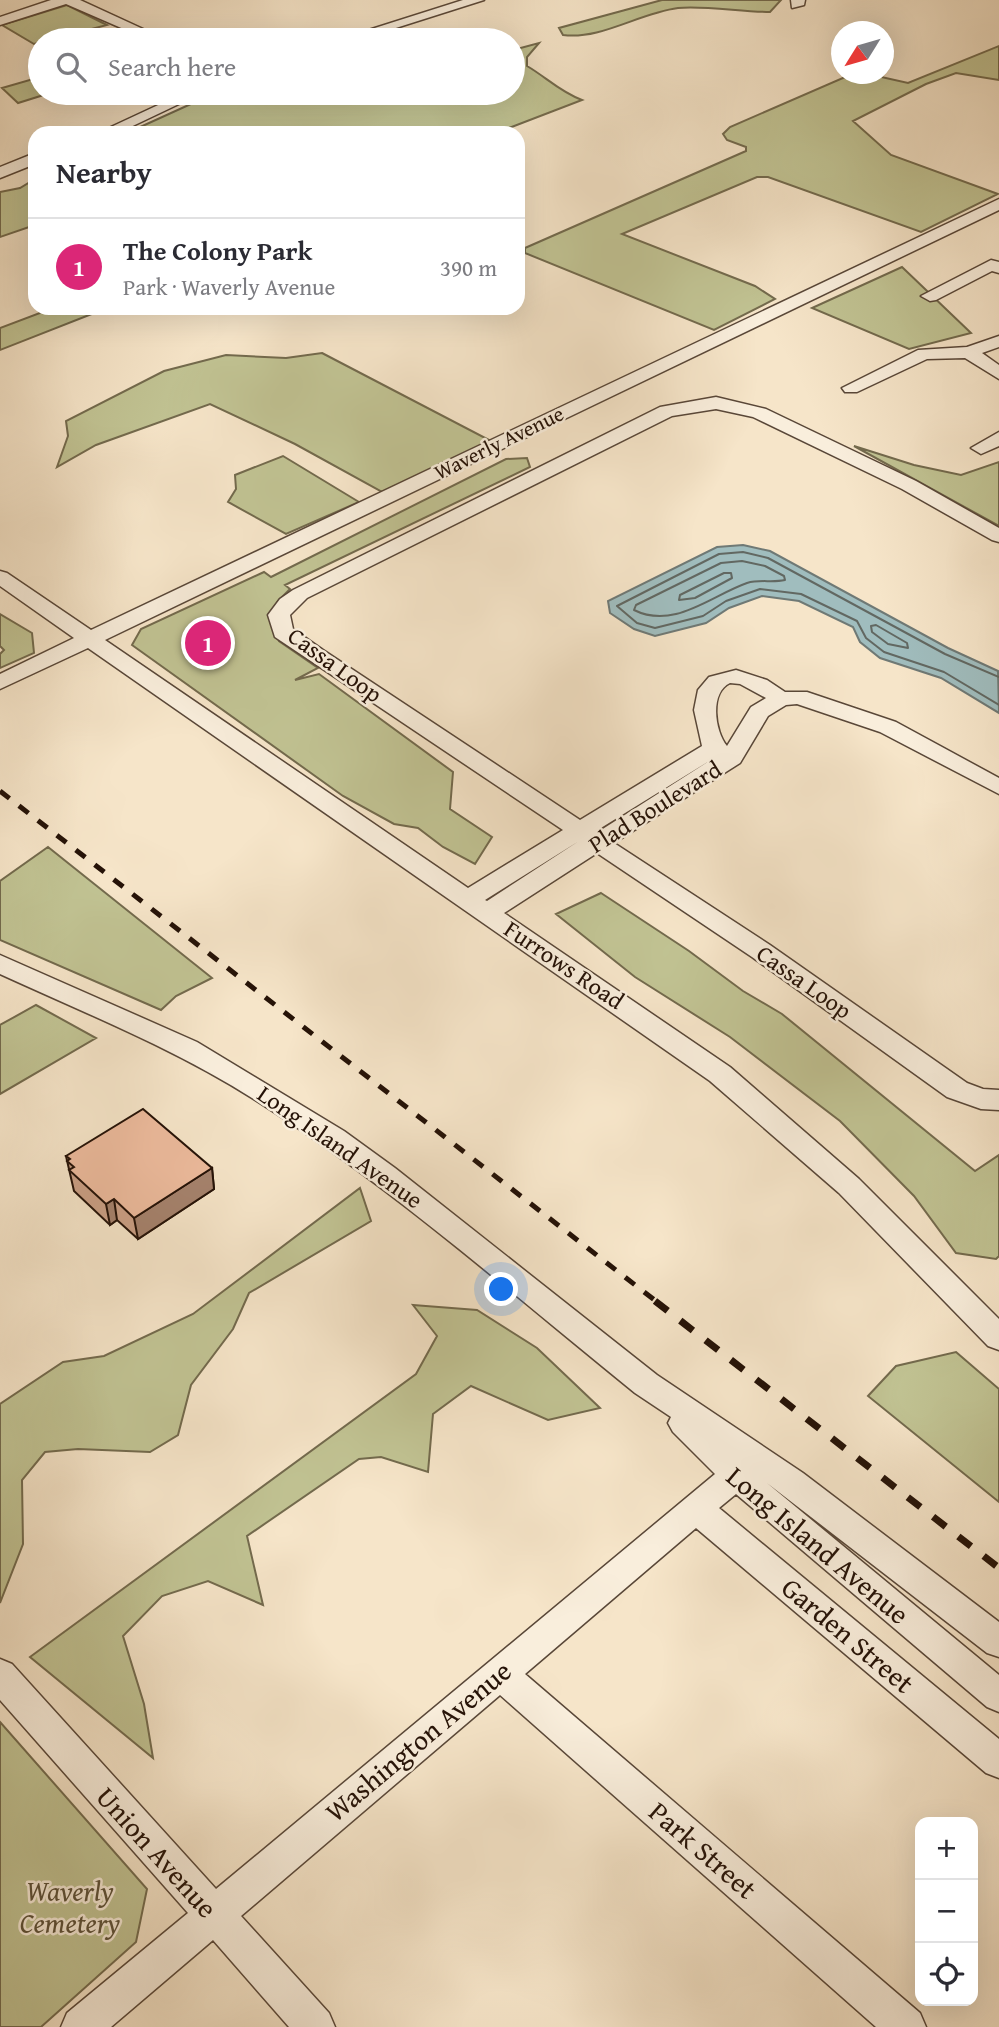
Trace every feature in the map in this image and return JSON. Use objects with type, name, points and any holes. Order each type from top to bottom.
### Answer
[{"type":"street","points":[[0,21],[64,0]]},
{"type":"street","points":[[69,0],[133,28]]},
{"type":"street","points":[[384,28],[477,0]]},
{"type":"street","points":[[122,126],[168,105]]},
{"type":"street","points":[[0,173],[28,161]]},
{"type":"street","name":"Waverly Avenue","points":[[0,682],[999,204]]},
{"type":"street","points":[[974,216],[995,224]]},
{"type":"street","points":[[930,296],[991,265],[999,268]]},
{"type":"street","points":[[851,388],[924,354],[970,352],[999,341]]},
{"type":"street","points":[[970,352],[999,374]]},
{"type":"street","name":"Cassa Loop","points":[[999,536],[909,485],[759,413],[716,403],[698,404],[667,411],[287,603],[279,615],[283,632],[761,951],[957,1090],[981,1099],[999,1100]]},
{"type":"street","points":[[981,448],[999,438]]},
{"type":"street","name":"Furrows Road","points":[[0,577],[671,1038],[746,1095],[868,1204],[999,1338]]},
{"type":"street","points":[[723,753],[705,707],[712,684],[720,678],[733,677],[756,681],[780,699],[799,697],[888,727],[999,787]]},
{"type":"street","name":"Plad Boulevard","points":[[477,906],[723,753],[759,712],[780,699]]},
{"type":"street","name":"Long Island Avenue","points":[[0,964],[176,1043],[288,1107],[385,1175],[745,1467],[999,1696]]},
{"type":"street","name":"Long Island Avenue","points":[[745,1467],[999,1642]]},
{"type":"street","name":"Washington Avenue","points":[[81,2027],[745,1467]]},
{"type":"street","name":"Garden Street","points":[[696,1508],[999,1761]]},
{"type":"street","name":"Park Street","points":[[499,1673],[906,2027]]},
{"type":"street","name":"Union Avenue","points":[[0,1675],[315,2027]]},
{"type":"green space","points":[[662,0],[781,0],[770,12],[678,8],[592,34],[563,35],[559,28]]},
{"type":"green space","points":[[67,5],[107,25],[95,28],[28,28],[28,40],[2,25]]},
{"type":"green space","points":[[539,43],[527,57],[527,66],[560,89],[582,100],[514,126],[142,126],[189,105],[525,105],[525,47]]},
{"type":"green space","points":[[999,46],[999,80],[956,73],[926,84],[853,121],[891,155],[998,194],[921,232],[768,177],[757,177],[622,234],[755,286],[775,299],[714,330],[525,253],[525,248],[746,151],[746,147],[727,140],[723,134],[730,127],[831,83],[894,84],[894,80],[908,83]]},
{"type":"green space","points":[[28,80],[28,100],[18,103],[2,88]]},
{"type":"green space","points":[[28,183],[28,227],[0,237],[0,192],[20,188]]},
{"type":"green space","points":[[902,267],[971,333],[909,349],[812,308]]},
{"type":"green space","points":[[34,315],[89,315],[0,350],[0,328]]},
{"type":"green space","points":[[322,353],[491,441],[382,492],[295,444],[210,404],[96,445],[57,467],[68,436],[66,421],[164,371],[226,355],[286,358]]},
{"type":"green space","points":[[854,446],[914,465],[961,475],[999,462],[999,526]]},
{"type":"green space","points":[[283,456],[359,502],[286,534],[228,502],[236,489],[235,475]]},
{"type":"green space","points":[[527,458],[530,467],[285,585],[290,589],[278,601],[270,618],[279,641],[318,668],[295,680],[319,674],[453,772],[450,809],[492,837],[475,864],[443,847],[418,828],[394,824],[343,796],[132,645],[141,629],[264,572],[271,577],[506,459]]},
{"type":"green space","points":[[0,614],[32,633],[34,653],[0,668],[0,654],[4,650],[0,646]]},
{"type":"green space","points":[[48,847],[212,978],[176,996],[161,1010],[0,940],[0,881]]},
{"type":"green space","points":[[601,893],[689,951],[743,991],[782,1014],[975,1171],[999,1155],[999,1256],[996,1259],[956,1253],[914,1196],[840,1121],[730,1037],[635,977],[556,914]]},
{"type":"green space","points":[[36,1005],[96,1038],[0,1094],[0,1025]]},
{"type":"green space","points":[[360,1188],[371,1221],[249,1293],[233,1329],[191,1385],[178,1435],[150,1452],[78,1449],[45,1452],[22,1480],[23,1544],[0,1603],[0,1404],[63,1362],[104,1356],[193,1314]]},
{"type":"green space","points":[[413,1305],[477,1310],[537,1348],[600,1408],[548,1420],[471,1386],[433,1414],[428,1472],[381,1457],[359,1459],[247,1536],[263,1605],[208,1581],[162,1596],[123,1636],[144,1704],[153,1758],[30,1657],[416,1374],[437,1336]]},
{"type":"green space","points":[[956,1352],[999,1389],[999,1502],[868,1396],[896,1366]]},
{"type":"green space","name":"Waverly Cemetery","points":[[0,1722],[147,1889],[136,1942],[41,2027],[0,2027]]},
{"type":"water","points":[[743,545],[770,551],[948,648],[998,671],[999,713],[941,678],[880,658],[860,642],[853,627],[799,601],[762,596],[729,608],[706,623],[655,636],[634,629],[610,613],[608,601],[717,547]]},
{"type":"building","points":[[143,1109],[212,1168],[134,1218],[114,1199],[106,1204],[69,1170],[74,1167],[67,1161],[70,1159],[66,1156]]},
{"type":"railway","points":[[0,791],[657,1302]]},
{"type":"railway","points":[[655,1301],[999,1568]]},
{"type":"place","name":"The Colony Park","points":[[208,643]]}]
